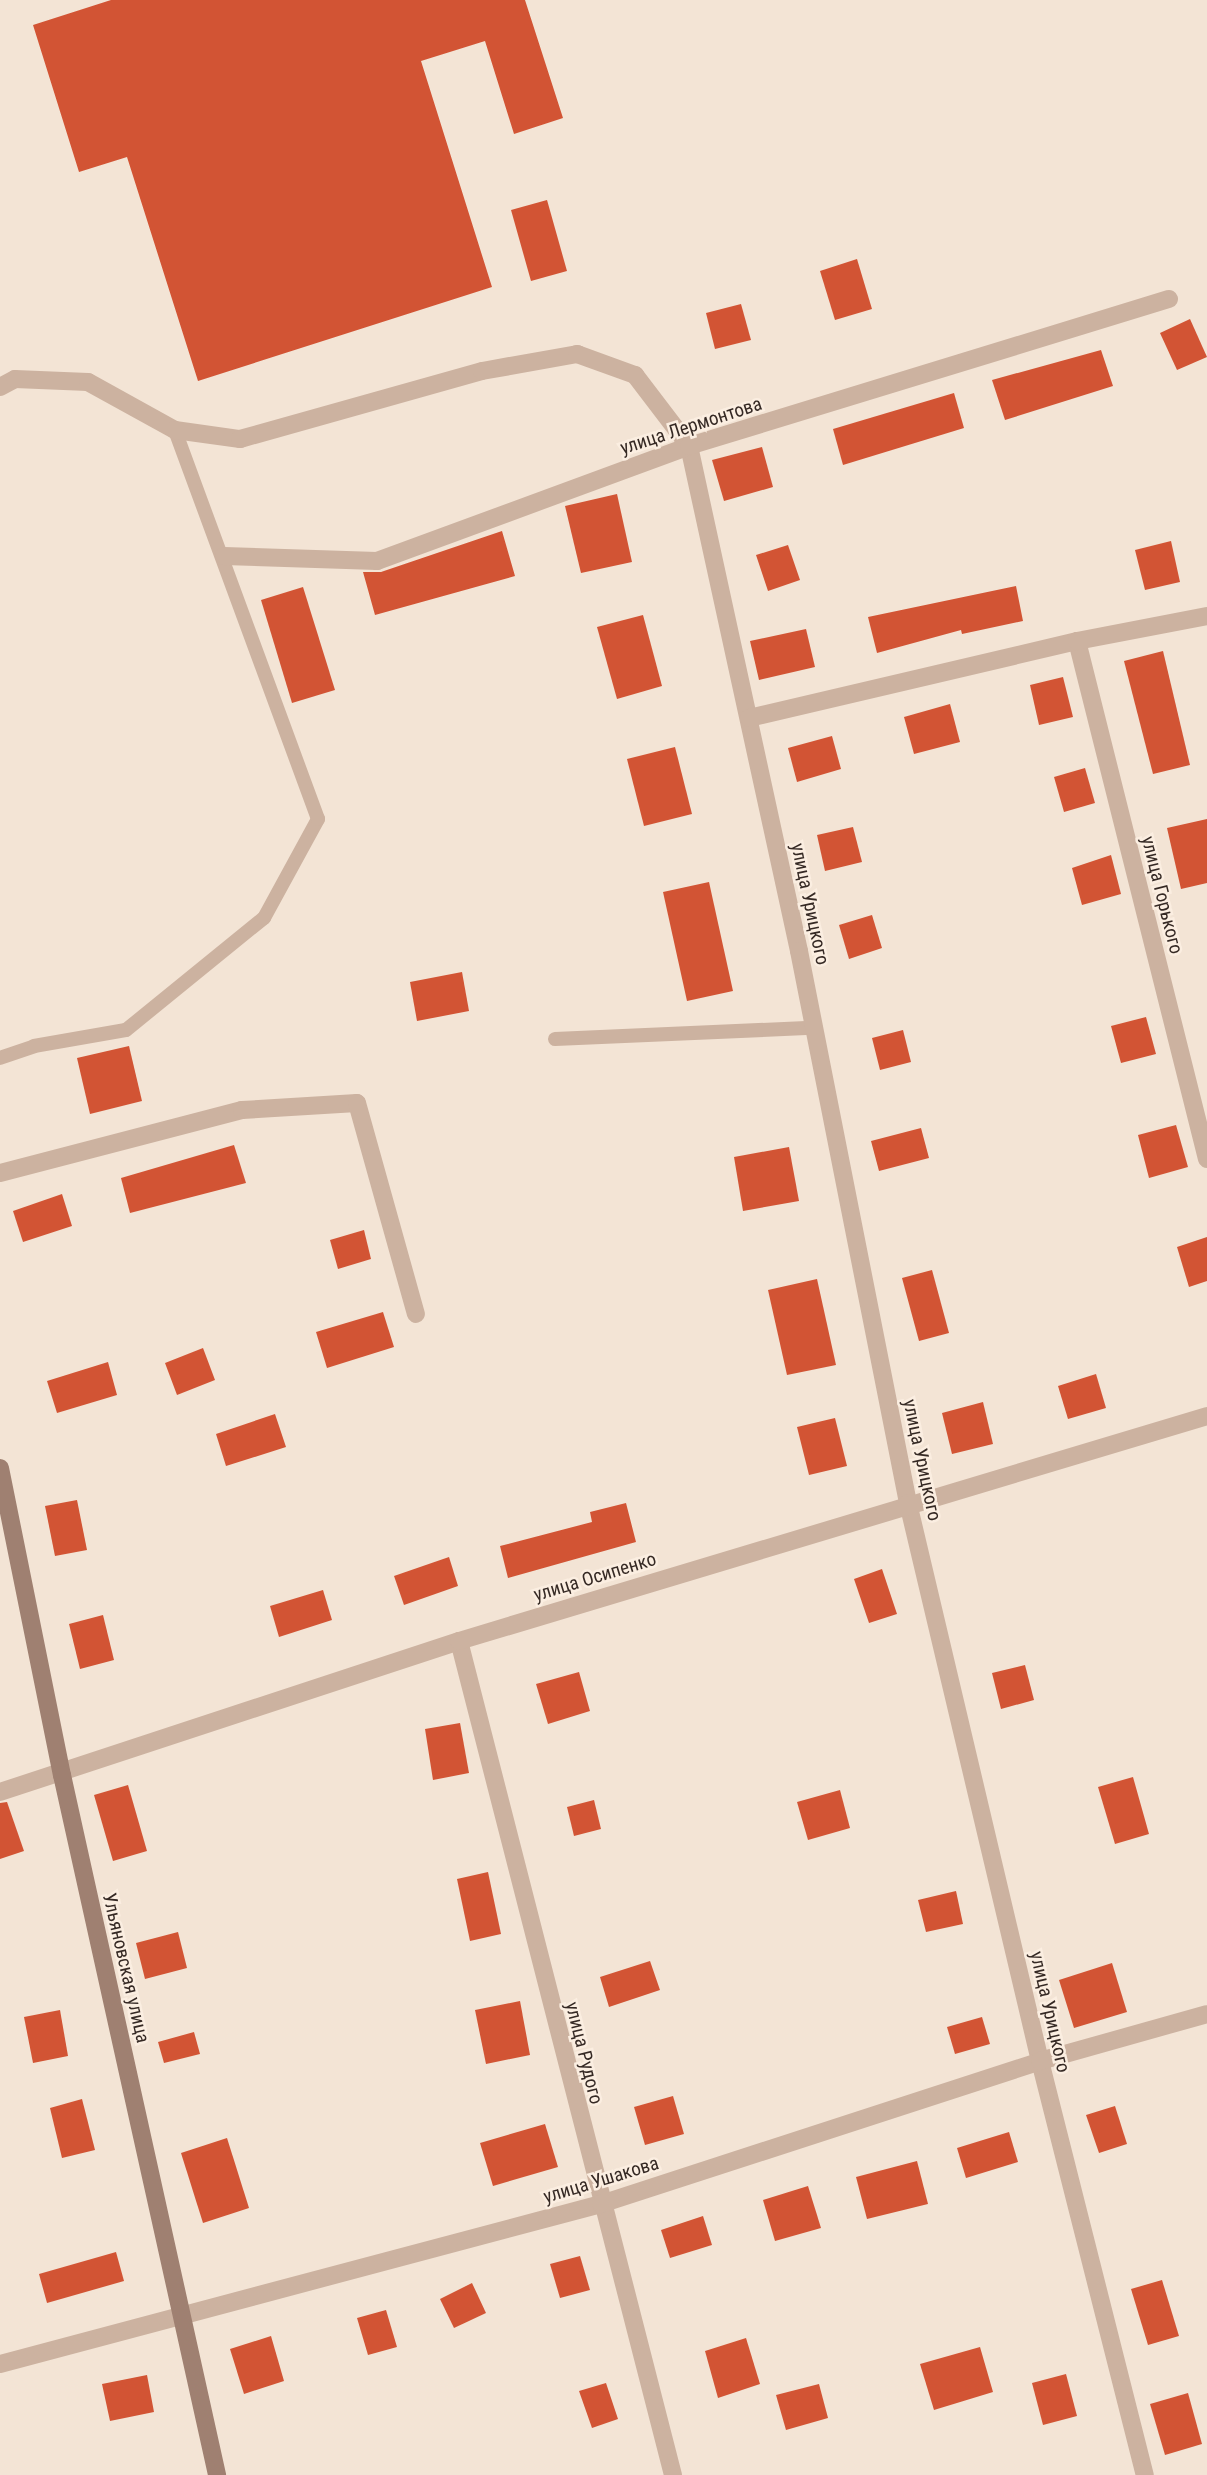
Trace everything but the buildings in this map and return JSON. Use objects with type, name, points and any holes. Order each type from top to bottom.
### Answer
[{"type":"street","name":"улица Лермонтова","points":[[224,556],[377,561],[689,446],[1169,299]]},
{"type":"street","points":[[0,387],[15,379],[88,382],[175,430],[240,439],[482,371],[577,354],[635,375],[689,446]]},
{"type":"street","name":"улица Урицкого","points":[[689,446],[750,718],[908,1503],[1040,2061],[1145,2475]]},
{"type":"street","points":[[750,718],[1077,641],[1207,616]]},
{"type":"street","name":"улица Горького","points":[[1077,641],[1207,1159]]},
{"type":"street","points":[[0,1173],[243,1110],[357,1103],[416,1314]]},
{"type":"street","name":"улица Осипенко","points":[[0,1792],[62,1775],[459,1641],[908,1503],[1207,1416]]},
{"type":"street","name":"Ульяновская улица","points":[[0,1468],[62,1775],[217,2475]]},
{"type":"street","name":"улица Рудого","points":[[459,1641],[601,2204],[673,2475]]},
{"type":"street","name":"улица Ушакова","points":[[0,2364],[183,2318],[601,2204],[1040,2061],[1207,2014]]},
{"type":"lane","points":[[0,1058],[34,1046],[126,1030],[264,918],[318,819],[224,556],[175,430]]},
{"type":"lane","points":[[555,1039],[812,1028]]}]
